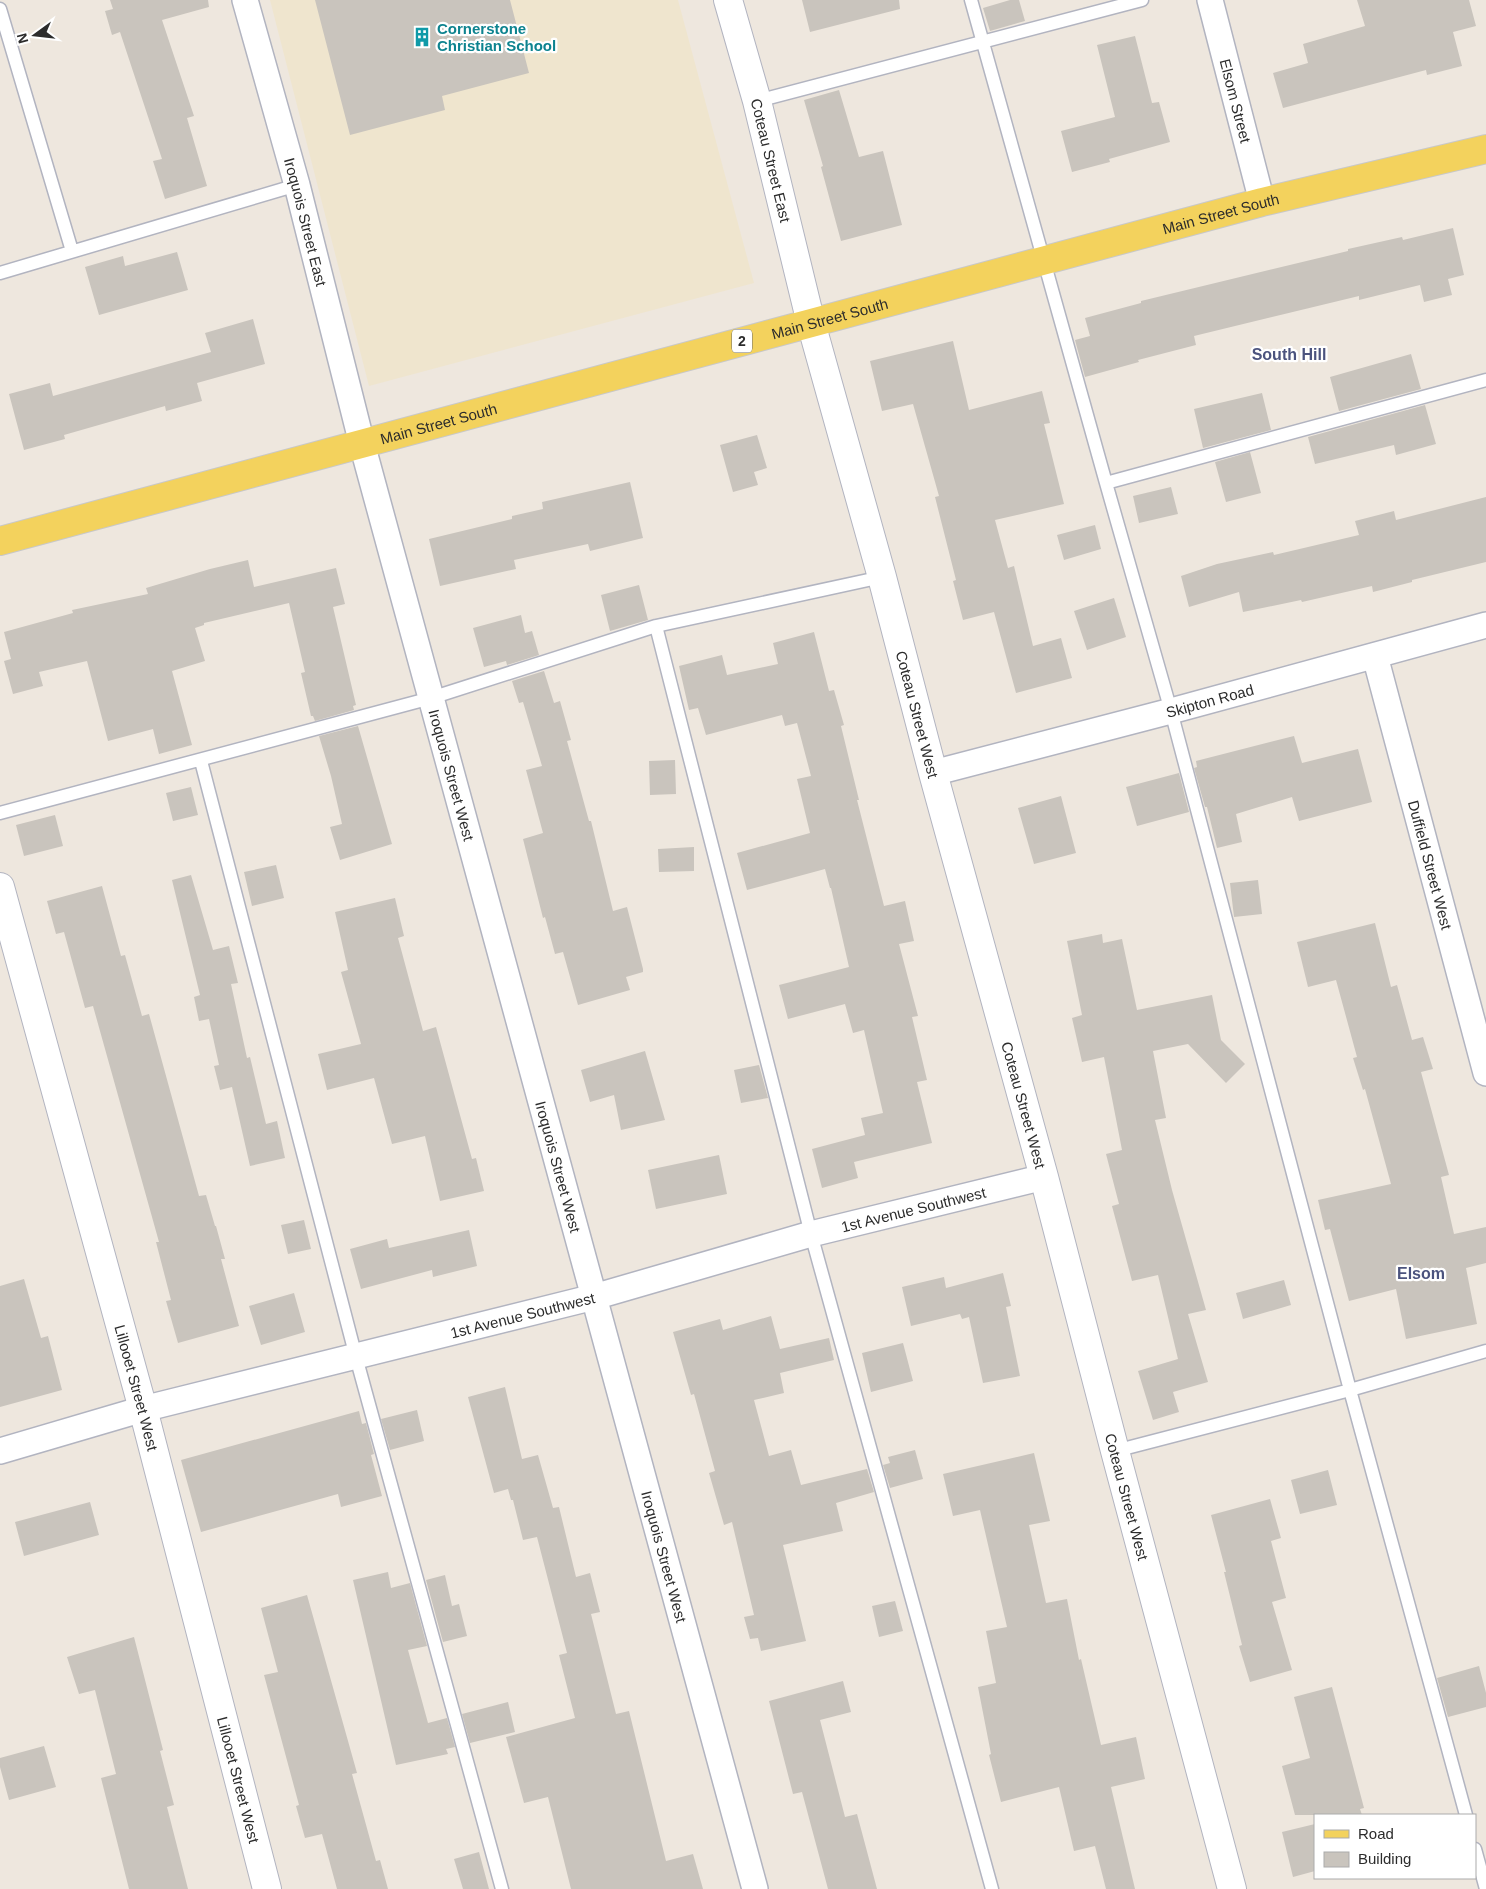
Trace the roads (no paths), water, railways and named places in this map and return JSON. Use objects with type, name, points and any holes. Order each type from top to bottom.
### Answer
[{"type":"main road","name":"Main Street South","points":[[0,541],[1262,202],[1486,149]]},
{"type":"street","name":"Iroquois Street East","points":[[245,0],[297,185],[362,444]]},
{"type":"street","name":"Coteau Street East","points":[[728,0],[757,102],[811,323]]},
{"type":"street","name":"Elsom Street","points":[[1210,0],[1262,202]]},
{"type":"street","name":"Coteau Street West","points":[[811,323],[882,577],[1044,1176],[1114,1451],[1232,1889]]},
{"type":"street","name":"Iroquois Street West","points":[[362,444],[755,1889]]},
{"type":"street","name":"Skipton Road","points":[[934,773],[1486,625]]},
{"type":"street","name":"Duffield Street West","points":[[1375,656],[1486,1074]]},
{"type":"street","name":"Lillooet Street West","points":[[0,887],[143,1409],[267,1889]]},
{"type":"street","name":"1st Avenue Southwest","points":[[0,1450],[143,1409],[594,1297],[812,1234],[1044,1176]]},
{"type":"lane","points":[[971,0],[1171,711],[1350,1390],[1466,1814]]},
{"type":"lane","points":[[757,102],[1142,0]]},
{"type":"lane","points":[[0,9],[72,252]]},
{"type":"lane","points":[[0,272],[297,185]]},
{"type":"lane","points":[[1106,483],[1486,380]]},
{"type":"lane","points":[[0,813],[201,761],[431,698],[656,626],[882,577]]},
{"type":"lane","points":[[656,626],[812,1234],[992,1889]]},
{"type":"lane","points":[[201,761],[356,1357],[502,1889]]},
{"type":"lane","points":[[1114,1451],[1350,1390],[1486,1351]]},
{"type":"lane","points":[[1476,1853],[1486,1889]]},
{"type":"place","name":"Cornerstone Christian School","points":[[422,37]]},
{"type":"district","name":"South Hill","points":[[1289,354]]},
{"type":"district","name":"Elsom","points":[[1421,1273]]}]
